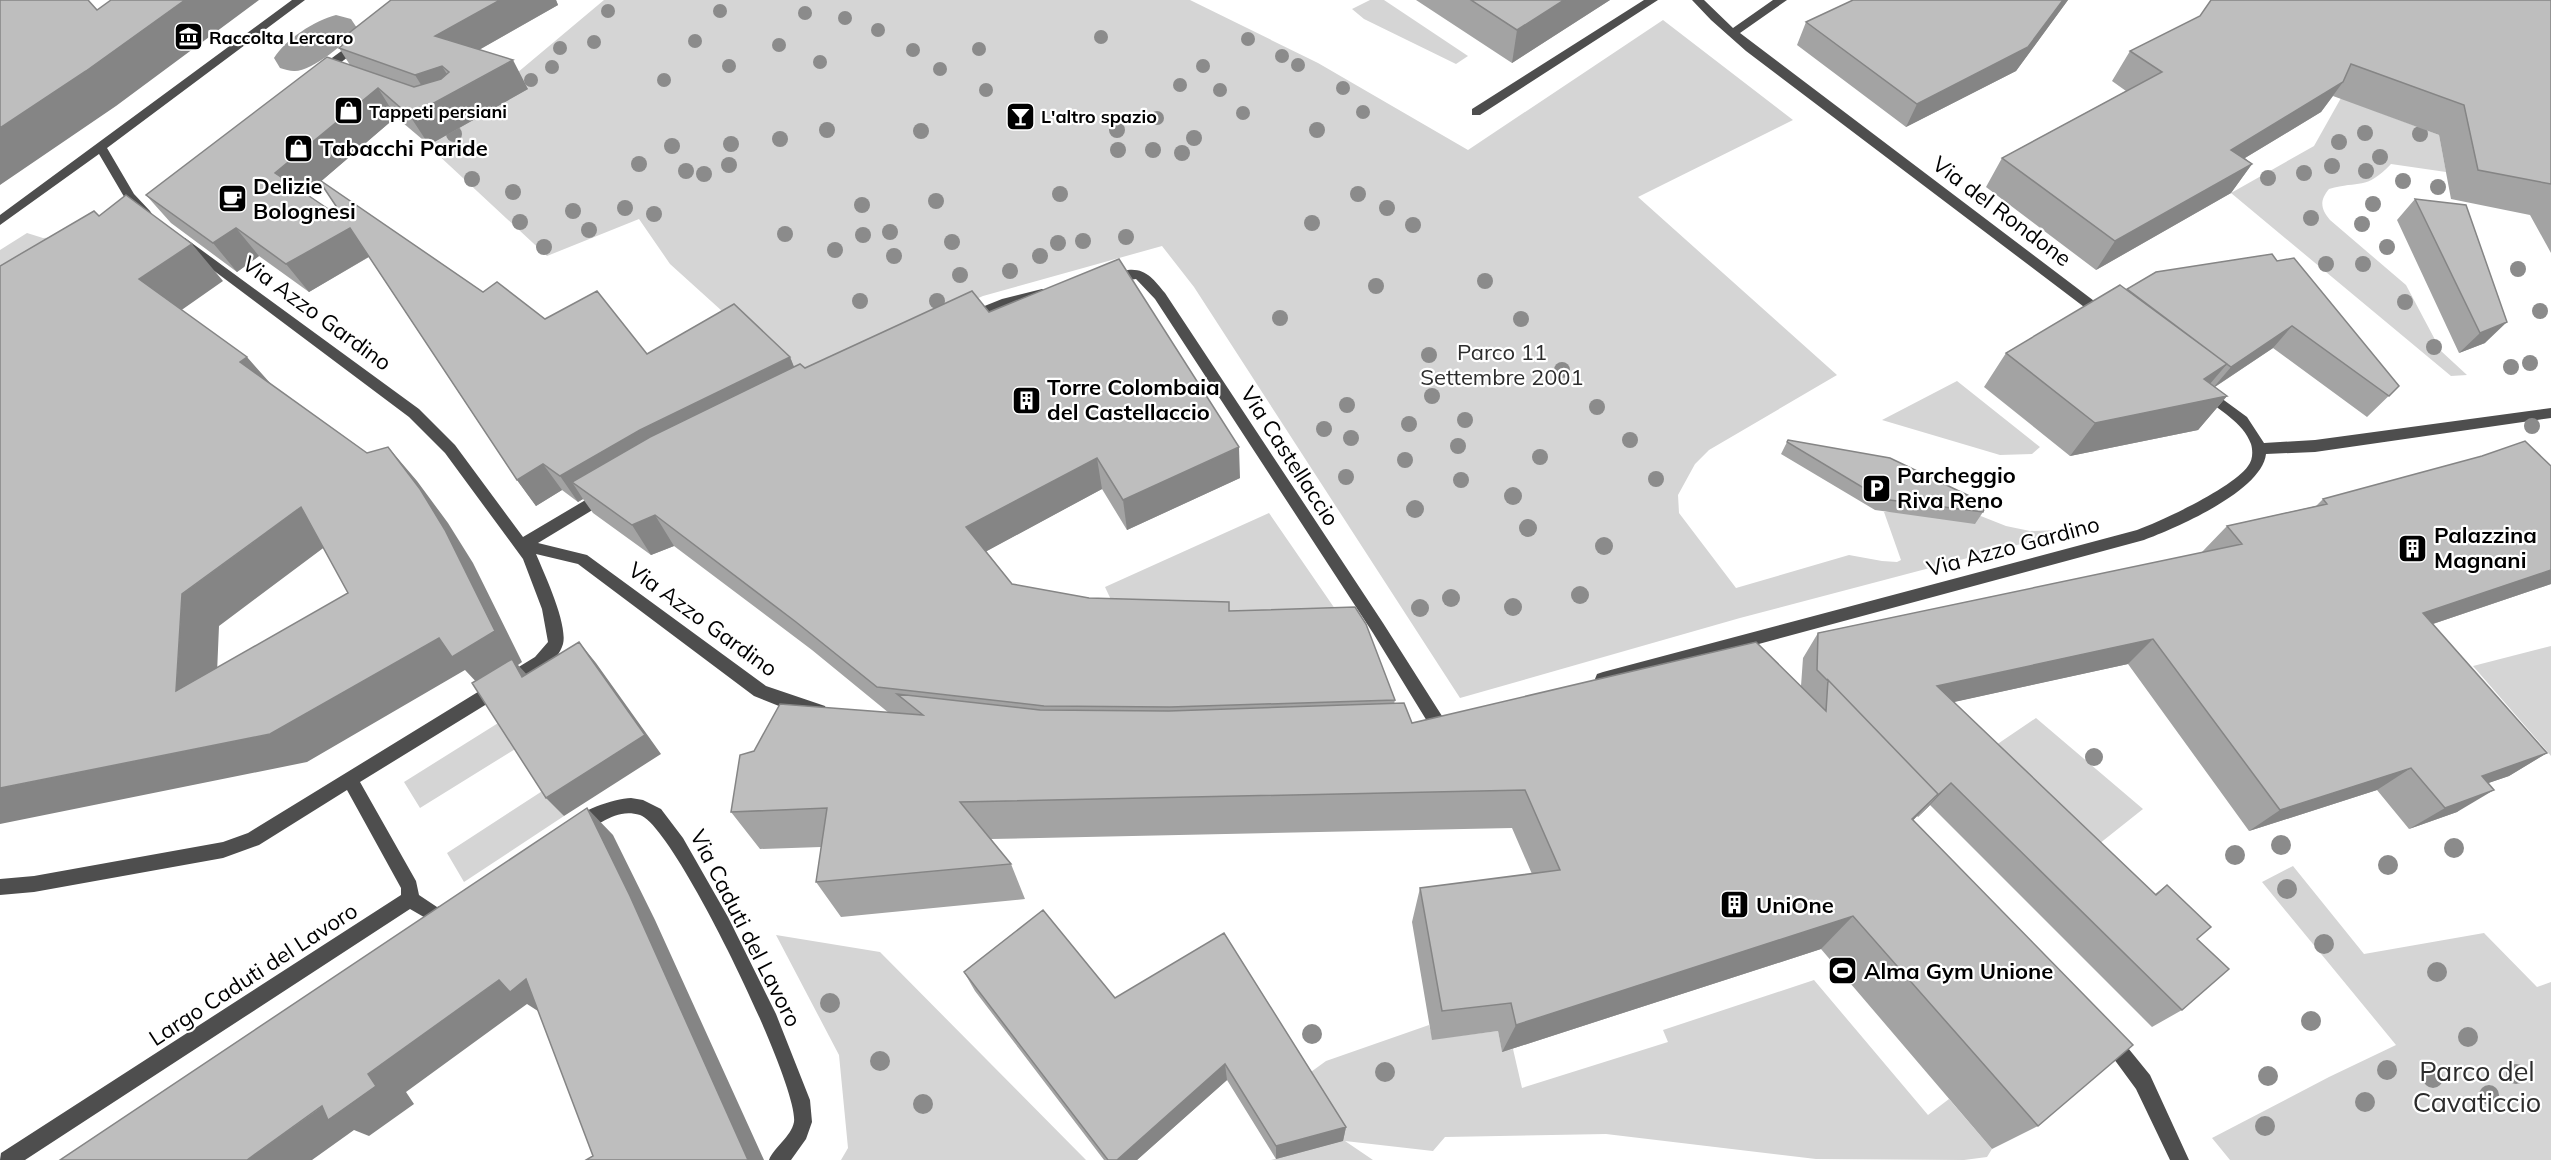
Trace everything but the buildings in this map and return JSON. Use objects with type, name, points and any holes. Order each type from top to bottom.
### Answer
[{"type":"street","points":[[0,221],[299,0]]},
{"type":"street","points":[[1476,112],[1652,0]]},
{"type":"street","name":"Via del Rondone","points":[[1698,0],[1733,34],[2113,321]]},
{"type":"street","points":[[1733,34],[1742,24],[1781,0]]},
{"type":"street","points":[[322,75],[368,36]]},
{"type":"street","points":[[101,147],[130,196],[142,211],[159,224]]},
{"type":"street","name":"Via Azzo Gardino","points":[[177,237],[414,413],[450,450],[522,545],[536,571],[555,633],[555,645],[548,657],[350,781]]},
{"type":"street","name":"Via Castellaccio","points":[[1099,281],[1133,273],[1144,276],[1160,296],[1378,628],[1436,724]]},
{"type":"street","points":[[955,323],[1007,303],[1053,291]]},
{"type":"street","points":[[2198,386],[2243,423],[2258,440],[2260,449],[2315,446],[2551,413]]},
{"type":"street","name":"Via Azzo Gardino","points":[[1591,682],[1750,646],[2139,537],[2175,522],[2252,474],[2257,466],[2260,449]]},
{"type":"street","points":[[522,545],[614,490]]},
{"type":"street","name":"Via Azzo Gardino","points":[[522,545],[582,560],[751,685],[789,703],[830,714]]},
{"type":"street","points":[[0,887],[34,884],[239,845],[267,833],[350,781],[410,887],[410,899],[436,916],[464,901]]},
{"type":"street","name":"Via Caduti del Lavoro","points":[[561,838],[600,813],[611,808],[629,805],[654,813],[672,834],[689,861],[740,957],[796,1083],[802,1104],[803,1121],[789,1147],[778,1160]]},
{"type":"street","name":"Largo Caduti del Lavoro","points":[[8,1160],[410,899]]},
{"type":"street","points":[[2098,1025],[2143,1082],[2180,1160]]},
{"type":"green space","name":"Parco 11 Settembre 2001","points":[[604,0],[1190,0],[1318,63],[1468,150],[1663,20],[1793,120],[1638,197],[1837,375],[1709,450],[1695,464],[1678,495],[1679,513],[1736,588],[1849,555],[1882,561],[1901,560],[1884,512],[1963,509],[2006,526],[2030,531],[2060,530],[2062,533],[1740,618],[1460,698],[1194,287],[1162,246],[983,296],[797,379],[670,264],[639,219],[547,256],[421,139],[473,110]]},
{"type":"green space","points":[[1370,0],[1384,0],[1468,56],[1456,64],[1364,19],[1352,9]]},
{"type":"green space","points":[[2341,98],[2439,135],[2446,172],[2391,164],[2368,181],[2329,189],[2322,205],[2330,220],[2406,285],[2441,351],[2467,375],[2451,376],[2231,193],[2314,146]]},
{"type":"green space","points":[[27,233],[43,238],[57,237],[0,280],[0,250]]},
{"type":"green space","points":[[1957,381],[2040,447],[2032,454],[2000,455],[1882,420]]},
{"type":"green space","points":[[1269,513],[1353,635],[1113,604],[1105,587]]},
{"type":"green space","points":[[2551,646],[2551,756],[2473,666]]},
{"type":"green space","points":[[2036,718],[2143,809],[2075,863],[1971,762]]},
{"type":"green space","points":[[503,720],[520,746],[420,808],[404,782]]},
{"type":"green space","points":[[547,788],[564,816],[464,882],[447,853]]},
{"type":"green space","name":"Parco del Cavaticcio","points":[[2293,866],[2364,954],[2484,933],[2537,987],[2551,982],[2551,1160],[2230,1160],[2212,1138],[2396,1045],[2262,882]]},
{"type":"green space","points":[[776,935],[880,952],[1086,1160],[841,1160],[848,1148],[839,1055]]},
{"type":"green space","points":[[1814,980],[1928,1115],[1949,1099],[1992,1149],[1987,1157],[1964,1160],[1816,1159],[1606,1134],[1445,1137],[1433,1151],[1345,1141],[1373,1160],[1271,1160],[1343,1141],[1304,1077],[1326,1061],[1429,1025],[1433,1039],[1498,1031],[1502,1051],[1513,1049],[1522,1088],[1668,1042],[1663,1030]]},
{"type":"waterway","points":[[295,58],[336,28]]},
{"type":"place","name":"Raccolta Lercaro","points":[[188,37]]},
{"type":"place","name":"Tappeti persiani","points":[[348,111]]},
{"type":"place","name":"L'altro spazio","points":[[1020,116]]},
{"type":"place","name":"Tabacchi Paride","points":[[299,148]]},
{"type":"place","name":"Delizie Bolognesi","points":[[232,199]]},
{"type":"place","name":"Torre Colombaia del Castellaccio","points":[[1026,400]]},
{"type":"place","name":"Parcheggio Riva Reno","points":[[1876,488]]},
{"type":"place","name":"Palazzina Magnani","points":[[2413,548]]},
{"type":"place","name":"UniOne","points":[[1735,905]]},
{"type":"place","name":"Alma Gym Unione","points":[[1843,971]]}]
